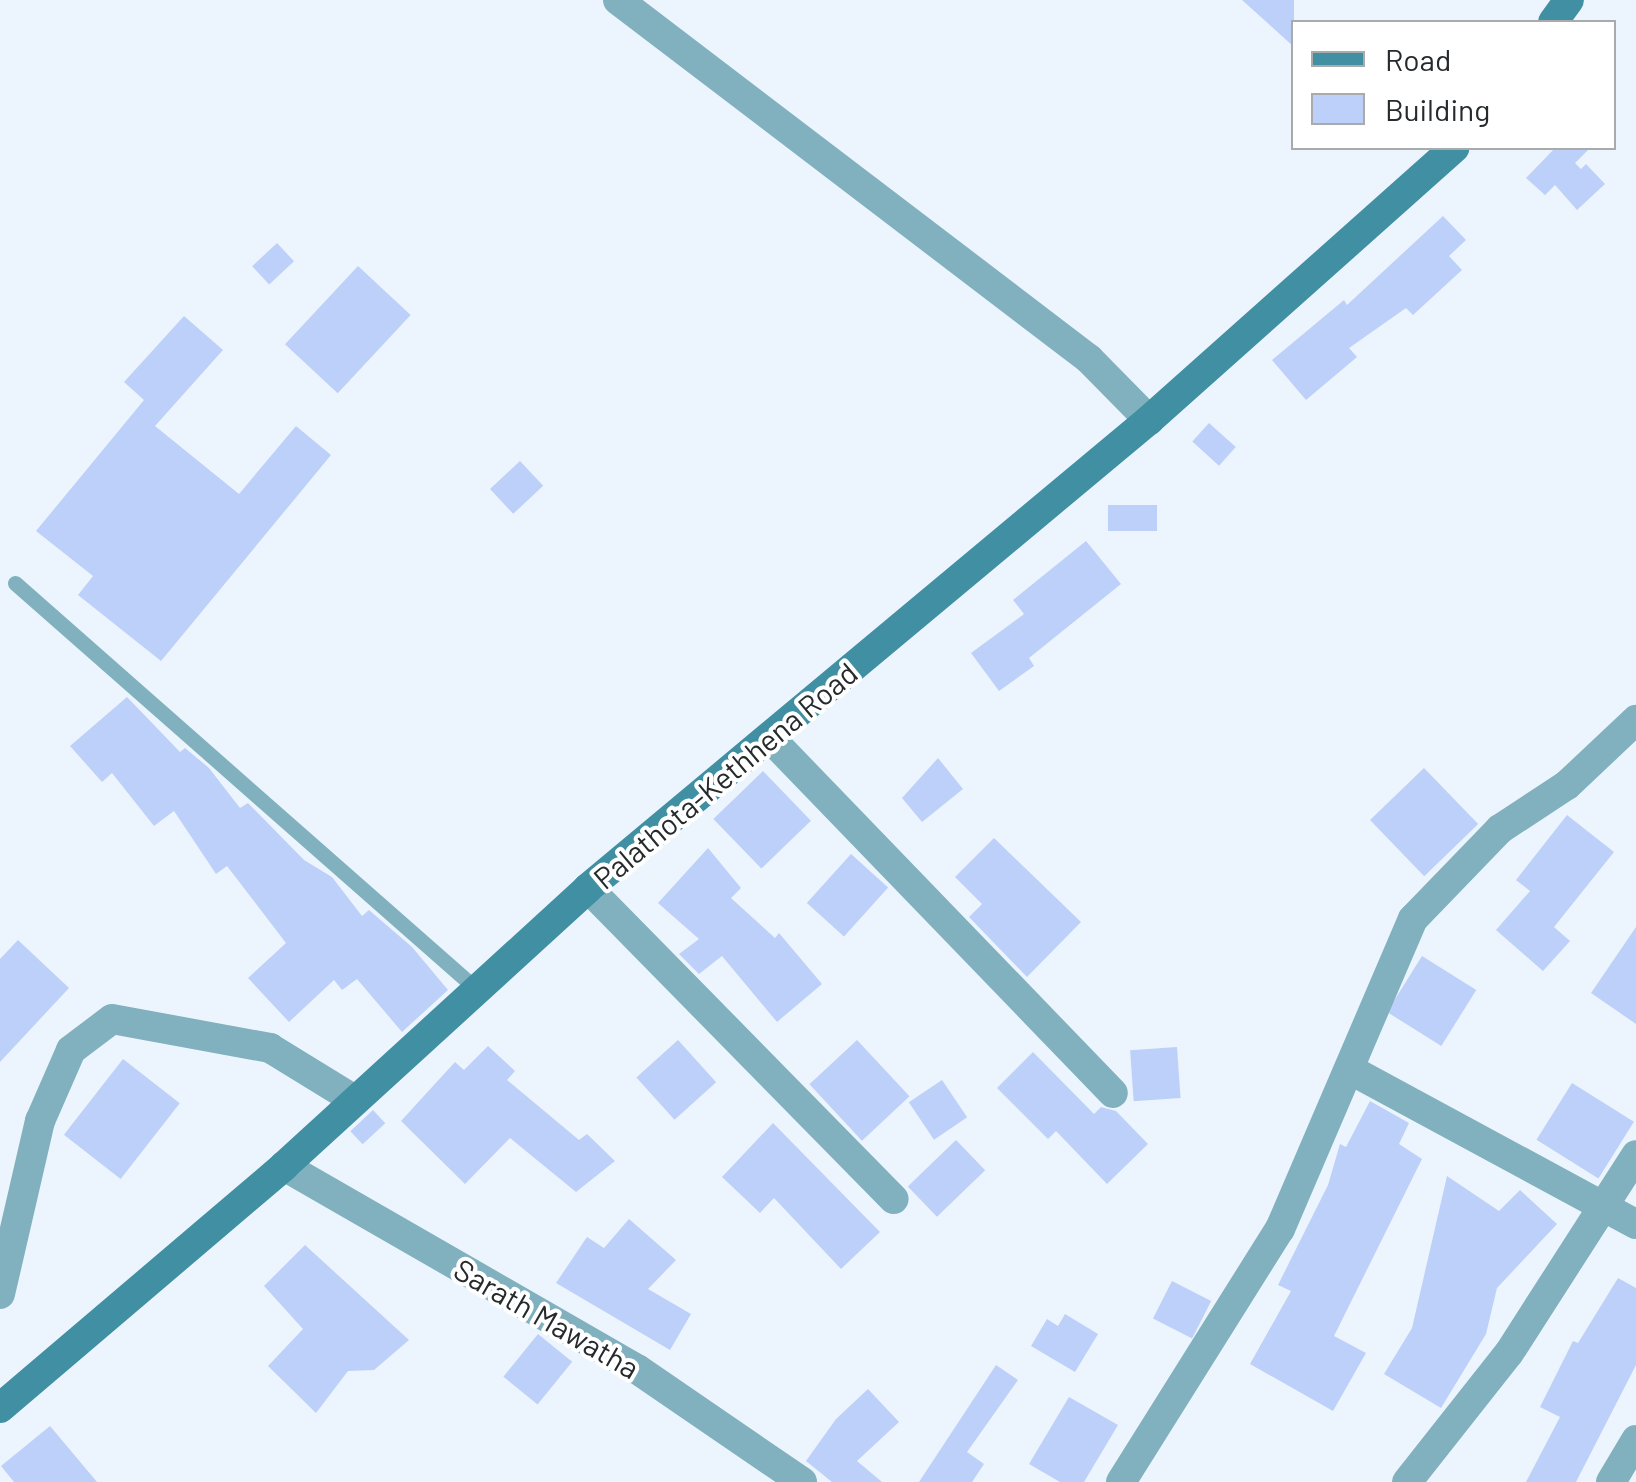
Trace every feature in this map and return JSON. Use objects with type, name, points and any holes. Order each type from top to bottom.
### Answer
[{"type":"street","points":[[618,0],[1089,359],[1150,420]]},
{"type":"street","name":"Palathota-Kethhena Road","points":[[0,1408],[284,1166],[474,987],[588,888],[1150,420],[1452,150]]},
{"type":"street","points":[[1121,1482],[1280,1229],[1413,919],[1500,829],[1567,785],[1636,720]]},
{"type":"street","points":[[771,739],[1113,1093]]},
{"type":"street","points":[[588,888],[894,1199]]},
{"type":"street","points":[[0,1294],[40,1121],[71,1050],[112,1019],[270,1048],[353,1100]]},
{"type":"street","points":[[1349,1068],[1606,1204],[1636,1224]]},
{"type":"street","points":[[1407,1482],[1509,1353],[1636,1155]]},
{"type":"street","name":"Sarath Mawatha","points":[[284,1166],[637,1368],[802,1482]]},
{"type":"street","points":[[1612,1482],[1636,1440]]},
{"type":"lane","points":[[15,583],[474,987]]},
{"type":"building","points":[[1242,0],[1294,0],[1291,44]]},
{"type":"building","points":[[1553,150],[1588,150],[1575,163],[1581,169],[1586,164],[1605,184],[1577,210],[1555,185],[1545,195],[1526,178]]},
{"type":"building","points":[[1443,216],[1466,240],[1449,256],[1462,270],[1413,315],[1406,308],[1349,348],[1357,357],[1306,400],[1272,360],[1344,300],[1347,305]]},
{"type":"building","points":[[277,243],[294,261],[269,284],[252,266]]},
{"type":"building","points":[[358,266],[411,315],[338,393],[285,344]]},
{"type":"building","points":[[184,316],[223,350],[155,426],[239,494],[296,426],[331,455],[161,661],[78,595],[93,576],[36,531],[144,400],[124,382]]},
{"type":"building","points":[[1209,423],[1236,447],[1219,466],[1192,442]]},
{"type":"building","points":[[520,461],[543,486],[513,514],[490,489]]},
{"type":"building","points":[[1108,505],[1157,505],[1157,531],[1108,531]]},
{"type":"building","points":[[1086,541],[1121,584],[1029,658],[1034,666],[999,691],[971,653],[1024,614],[1013,600]]},
{"type":"building","points":[[127,697],[180,752],[185,748],[209,768],[240,808],[248,803],[304,860],[332,877],[362,916],[369,910],[412,947],[448,990],[402,1032],[357,979],[342,990],[334,980],[289,1022],[248,978],[286,943],[227,866],[216,874],[174,811],[154,826],[112,773],[102,782],[70,746]]},
{"type":"building","points":[[938,758],[963,789],[922,822],[902,798]]},
{"type":"building","points":[[1424,768],[1478,824],[1424,876],[1370,820]]},
{"type":"building","points":[[763,771],[811,821],[761,869],[713,819]]},
{"type":"building","points":[[1567,815],[1614,852],[1554,927],[1570,941],[1543,971],[1496,930],[1530,891],[1516,880]]},
{"type":"building","points":[[994,838],[1081,922],[1027,977],[969,917],[982,904],[955,877]]},
{"type":"building","points":[[708,848],[741,888],[731,898],[775,938],[779,933],[822,984],[777,1022],[722,956],[699,974],[679,954],[699,939],[658,903]]},
{"type":"building","points":[[851,854],[888,887],[844,937],[807,903]]},
{"type":"building","points":[[1636,927],[1636,1024],[1591,993]]},
{"type":"building","points":[[18,940],[69,988],[0,1062],[0,959]]},
{"type":"building","points":[[1422,956],[1476,990],[1441,1046],[1387,1012]]},
{"type":"building","points":[[678,1040],[716,1082],[675,1120],[636,1077]]},
{"type":"building","points":[[857,1040],[910,1096],[862,1141],[809,1084]]},
{"type":"building","points":[[488,1046],[515,1071],[507,1080],[579,1140],[587,1134],[615,1161],[576,1192],[510,1138],[465,1184],[401,1121],[455,1062],[464,1070]]},
{"type":"building","points":[[1177,1047],[1181,1098],[1134,1101],[1130,1050]]},
{"type":"building","points":[[1033,1052],[1094,1114],[1101,1107],[1116,1111],[1148,1144],[1107,1184],[1056,1131],[1048,1139],[997,1088]]},
{"type":"building","points":[[123,1059],[180,1103],[121,1179],[64,1135]]},
{"type":"building","points":[[942,1080],[967,1117],[934,1140],[909,1102]]},
{"type":"building","points":[[1572,1083],[1634,1122],[1598,1179],[1536,1140]]},
{"type":"building","points":[[1370,1101],[1409,1123],[1399,1144],[1422,1159],[1334,1336],[1366,1353],[1333,1411],[1250,1364],[1291,1291],[1278,1285],[1328,1185],[1340,1144],[1346,1147]]},
{"type":"building","points":[[373,1110],[385,1123],[363,1144],[350,1131]]},
{"type":"building","points":[[773,1123],[880,1232],[841,1269],[774,1198],[760,1213],[722,1177]]},
{"type":"building","points":[[956,1140],[985,1170],[937,1217],[908,1187]]},
{"type":"building","points":[[1447,1176],[1499,1211],[1520,1190],[1557,1224],[1497,1288],[1486,1334],[1441,1408],[1384,1374],[1412,1328]]},
{"type":"building","points":[[629,1219],[676,1260],[648,1289],[691,1314],[670,1350],[556,1283],[587,1237],[604,1248]]},
{"type":"building","points":[[305,1245],[409,1340],[374,1370],[348,1371],[316,1413],[268,1366],[303,1329],[264,1286]]},
{"type":"building","points":[[1618,1278],[1636,1288],[1636,1365],[1576,1482],[1526,1482],[1560,1417],[1540,1407],[1573,1341],[1578,1343]]},
{"type":"building","points":[[1172,1281],[1211,1301],[1192,1338],[1153,1318]]},
{"type":"building","points":[[1065,1314],[1098,1334],[1075,1372],[1031,1346],[1047,1319],[1058,1326]]},
{"type":"building","points":[[538,1334],[572,1362],[538,1404],[503,1377]]},
{"type":"building","points":[[996,1365],[1018,1380],[967,1452],[984,1464],[972,1482],[919,1482]]},
{"type":"building","points":[[868,1389],[899,1422],[857,1461],[882,1482],[832,1482],[806,1461],[836,1419]]},
{"type":"building","points":[[1069,1397],[1118,1425],[1084,1482],[1060,1482],[1029,1464]]},
{"type":"building","points":[[50,1426],[97,1482],[14,1482],[1,1466]]}]
